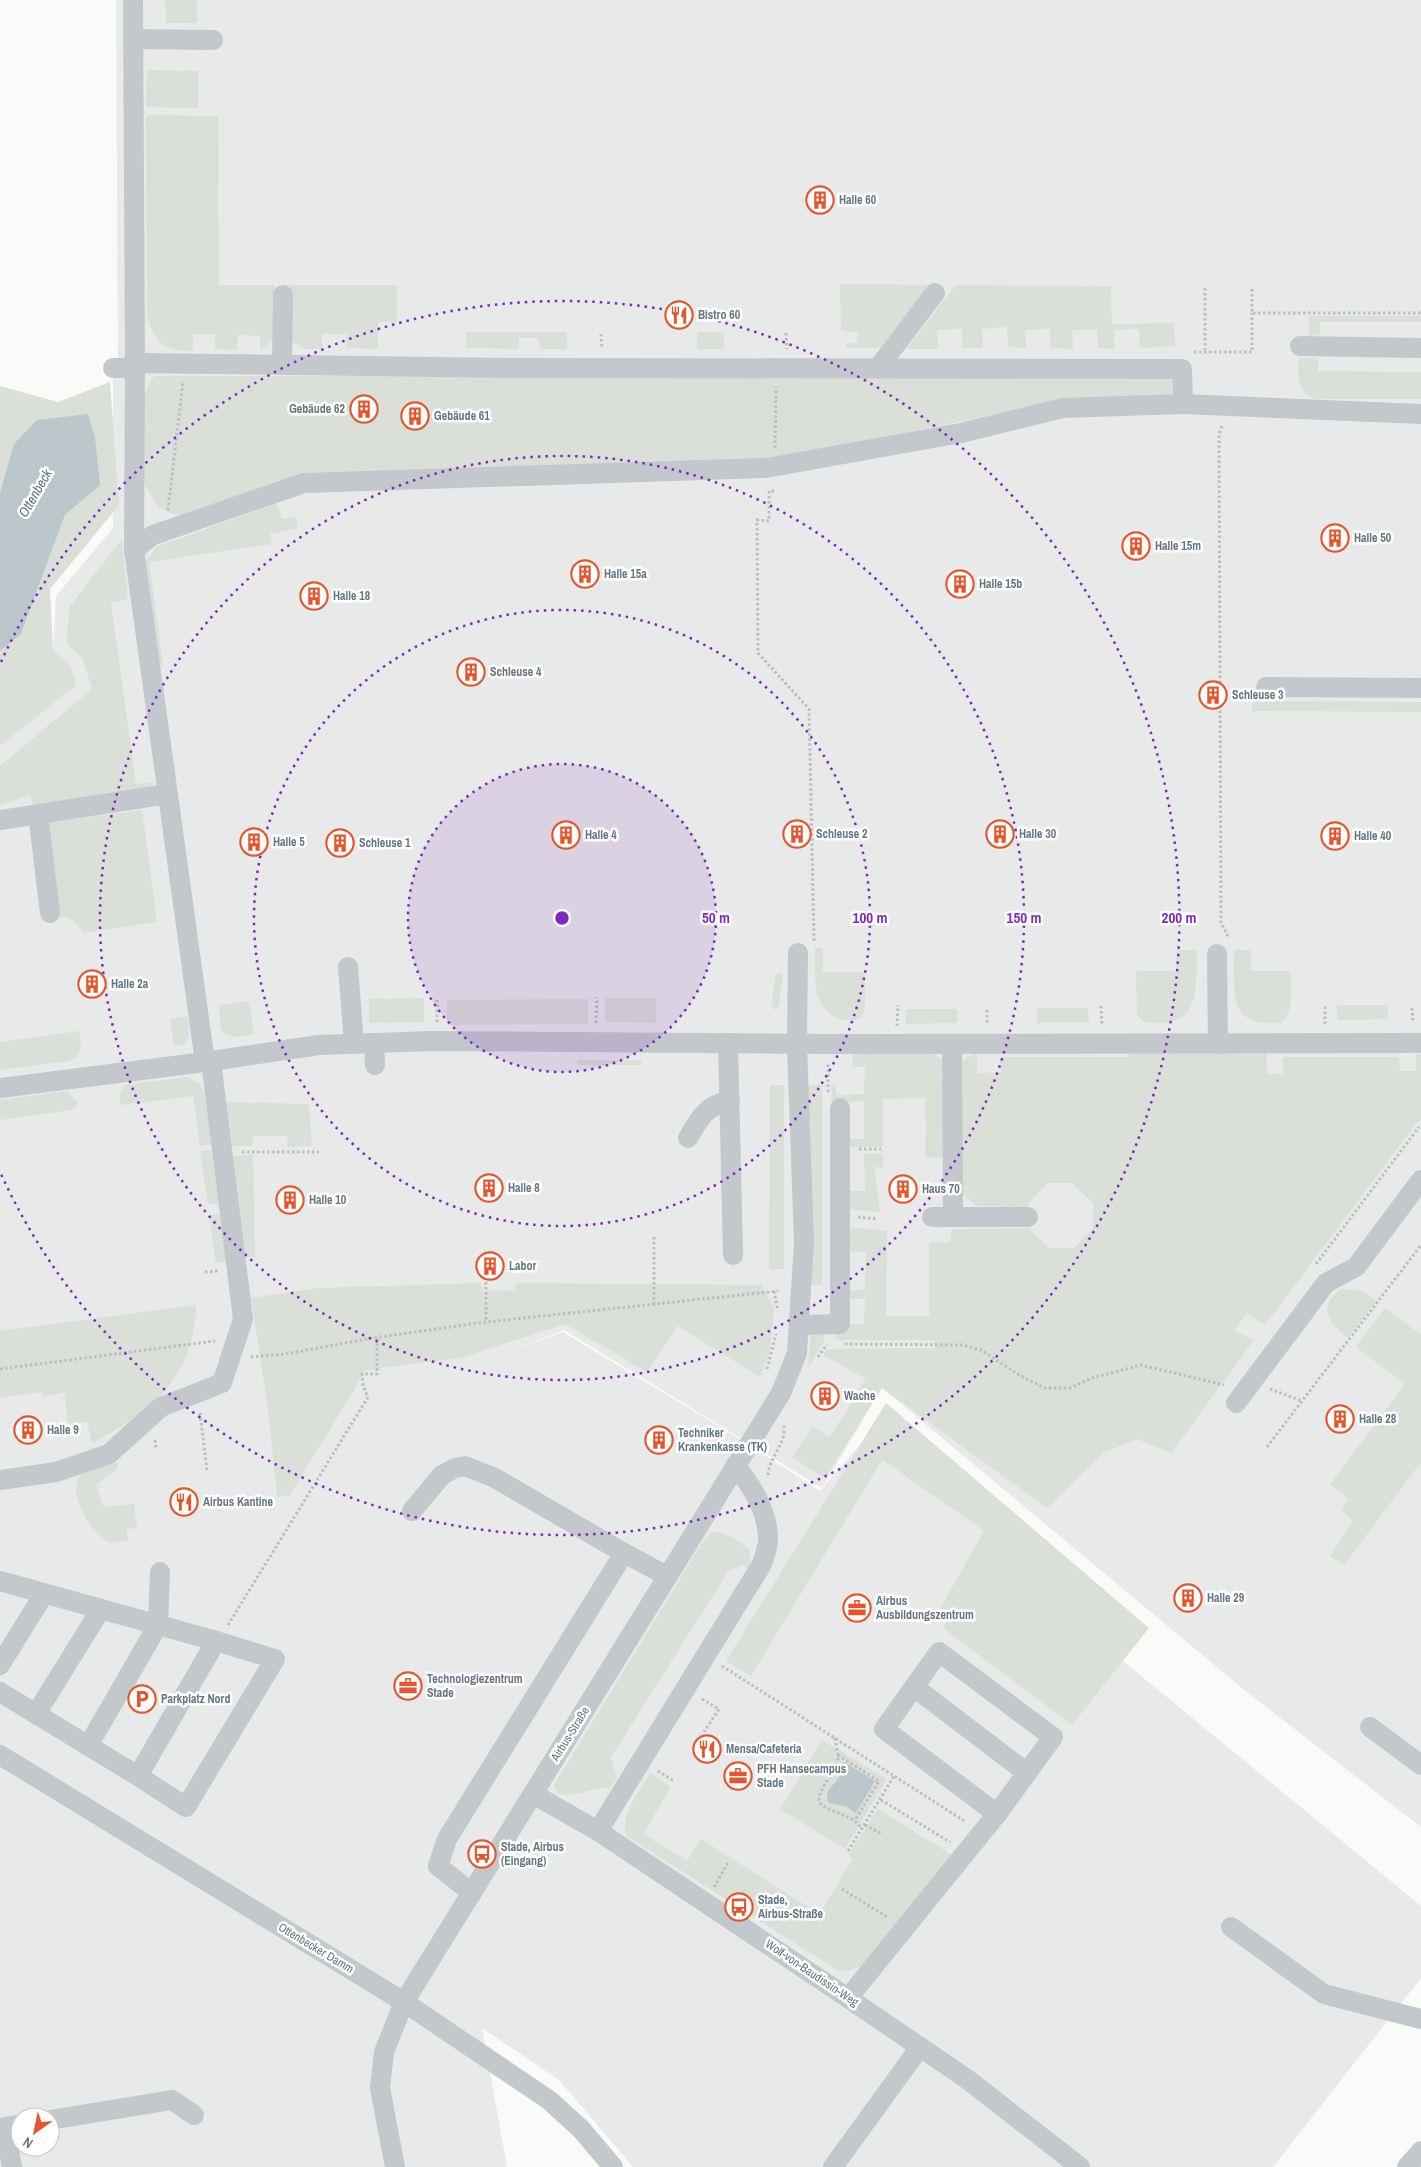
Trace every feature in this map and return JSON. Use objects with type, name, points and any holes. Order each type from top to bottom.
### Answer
[{"type":"street","points":[[0,1480],[56,1472],[109,1454],[161,1407],[222,1383],[243,1319],[222,1151],[168,794],[134,550],[133,0]]},
{"type":"street","points":[[133,39],[213,40]]},
{"type":"street","points":[[878,368],[935,293]]},
{"type":"street","points":[[282,365],[283,295]]},
{"type":"street","points":[[1300,346],[1421,348]]},
{"type":"street","points":[[113,368],[125,368],[135,363],[513,368],[1182,369],[1183,404]]},
{"type":"street","points":[[134,550],[153,535],[304,483],[766,468],[961,433],[1063,408],[1183,404],[1215,414],[1421,414]]},
{"type":"street","points":[[1266,687],[1421,688]]},
{"type":"street","points":[[0,820],[168,794]]},
{"type":"street","points":[[38,814],[50,914]]},
{"type":"street","points":[[1218,1044],[1223,947]]},
{"type":"street","name":"Airbus-Straße","points":[[395,2167],[380,2088],[384,2052],[404,2002],[750,1443],[788,1379],[797,1353],[804,1243],[797,1044],[806,948]]},
{"type":"street","points":[[348,967],[354,1044]]},
{"type":"street","points":[[0,1088],[319,1045],[374,1043],[432,1041],[797,1044],[1218,1044],[1417,1037]]},
{"type":"street","points":[[374,1043],[375,1064]]},
{"type":"street","points":[[728,1043],[733,1255]]},
{"type":"street","points":[[952,1044],[953,1217]]},
{"type":"street","points":[[688,1138],[700,1118],[713,1104],[730,1100]]},
{"type":"street","points":[[799,1325],[840,1324],[840,1108]]},
{"type":"street","points":[[1236,1402],[1326,1283],[1356,1267],[1421,1180]]},
{"type":"street","points":[[932,1218],[1028,1217]]},
{"type":"street","points":[[412,1511],[442,1475],[455,1468],[465,1466],[495,1478],[667,1576]]},
{"type":"street","points":[[598,1831],[762,1564],[768,1538],[762,1511],[749,1482],[736,1466]]},
{"type":"street","points":[[472,1893],[438,1866],[447,1839],[624,1553]]},
{"type":"street","points":[[88,1746],[158,1625],[160,1572]]},
{"type":"street","points":[[0,1582],[158,1625],[221,1636],[275,1658],[186,1807],[0,1692]]},
{"type":"street","points":[[0,1664],[44,1594]]},
{"type":"street","points":[[36,1714],[101,1609]]},
{"type":"street","points":[[138,1776],[221,1636]]},
{"type":"street","points":[[848,1998],[997,1814],[1053,1737],[940,1652],[884,1729],[997,1814]]},
{"type":"street","points":[[914,1687],[1027,1773]]},
{"type":"street","points":[[1370,1727],[1421,1765]]},
{"type":"street","name":"Ottenbecker Damm","points":[[0,1755],[404,2002],[549,2100],[581,2129],[613,2167]]},
{"type":"street","name":"Wolf-von-Baudissin-Weg","points":[[533,1794],[598,1831],[967,2079],[1080,2167]]},
{"type":"street","points":[[1231,1927],[1324,1994],[1421,2020]]},
{"type":"street","points":[[833,2167],[920,2047]]},
{"type":"street","points":[[60,2118],[172,2100],[194,2115]]},
{"type":"street","points":[[10,2126],[4,2127],[10,2157]]},
{"type":"street","points":[[1407,2167],[1421,2151]]},
{"type":"path","points":[[1205,288],[1205,352]]},
{"type":"path","points":[[1252,289],[1252,313],[1421,313]]},
{"type":"path","points":[[786,333],[787,354]]},
{"type":"path","points":[[601,334],[602,355]]},
{"type":"path","points":[[168,510],[184,377]]},
{"type":"path","points":[[774,449],[776,381]]},
{"type":"path","points":[[1215,414],[1219,434],[1221,922],[1223,947]]},
{"type":"path","points":[[774,491],[769,490],[769,520],[757,520],[758,653],[809,708],[806,948]]},
{"type":"path","points":[[596,1028],[597,996]]},
{"type":"path","points":[[436,1030],[437,1000]]},
{"type":"path","points":[[897,1032],[898,1005]]},
{"type":"path","points":[[1101,1006],[1103,1030]]},
{"type":"path","points":[[1325,1030],[1326,1006]]},
{"type":"path","points":[[1412,1008],[1417,1037]]},
{"type":"path","points":[[987,1010],[988,1030]]},
{"type":"path","points":[[1314,1266],[1419,1127]]},
{"type":"path","points":[[222,1151],[319,1152]]},
{"type":"path","points":[[654,1236],[654,1306]]},
{"type":"path","points":[[1267,1447],[1421,1245]]},
{"type":"path","points":[[486,1282],[486,1322]]},
{"type":"path","points":[[230,1358],[285,1354],[486,1322],[654,1306],[755,1292],[778,1291]]},
{"type":"path","points":[[221,1636],[368,1397],[363,1386],[362,1374],[377,1374],[377,1338]]},
{"type":"path","points":[[0,1369],[221,1340]]},
{"type":"path","points":[[816,1360],[825,1344],[962,1345],[981,1350],[1021,1376],[1045,1388],[1070,1388],[1092,1378],[1141,1365],[1224,1385],[1228,1379]]},
{"type":"path","points":[[715,1662],[968,1824]]},
{"type":"path","points":[[695,1695],[719,1709],[704,1732]]},
{"type":"path","points":[[834,1737],[837,1755],[835,1768],[819,1794],[819,1802],[826,1808],[846,1814],[855,1820],[862,1829]]},
{"type":"path","points":[[837,1755],[879,1781],[855,1820]]},
{"type":"path","points":[[652,1766],[674,1781]]},
{"type":"path","points":[[848,1852],[894,1776]]},
{"type":"path","points":[[881,1800],[953,1844]]},
{"type":"path","points":[[865,1824],[882,1834]]},
{"type":"path","points":[[710,1894],[729,1861]]},
{"type":"shaded area","points":[[116,0],[1421,0],[1421,1827],[1248,1693],[882,1388],[822,1488],[564,1330],[508,1352],[563,1332],[730,1433],[820,1491],[860,1445],[984,1531],[1123,1661],[1421,1906],[1421,1978],[1273,2167],[633,2167],[559,2080],[482,2028],[507,2167],[0,2167],[0,746],[75,685],[71,666],[53,650],[56,596],[113,528],[113,359],[118,359]]},
{"type":"shaded area","points":[[165,0],[197,0],[197,23],[166,23]]},
{"type":"shaded area","points":[[147,70],[198,71],[198,108],[146,107]]},
{"type":"shaded area","points":[[149,115],[218,116],[219,285],[274,285],[274,340],[260,350],[260,336],[238,335],[237,350],[215,349],[215,334],[193,334],[193,349],[181,351],[165,346],[151,328],[147,311],[146,118]]},
{"type":"shaded area","points":[[840,284],[931,285],[880,348],[847,348],[846,344],[856,343],[858,332],[841,331]]},
{"type":"shaded area","points":[[289,285],[397,285],[397,322],[378,322],[378,349],[347,348],[346,334],[322,334],[322,349],[304,349],[291,341]]},
{"type":"shaded area","points":[[956,285],[1111,286],[1112,324],[1174,323],[1175,346],[1140,348],[1139,329],[1114,330],[1115,349],[1098,348],[1097,329],[1072,330],[1073,349],[1051,348],[1050,329],[1025,330],[1026,349],[1008,346],[1007,327],[982,329],[983,348],[963,348],[962,329],[937,330],[938,349],[906,349]]},
{"type":"shaded area","points":[[1309,316],[1421,316],[1421,322],[1320,322],[1320,335],[1309,336]]},
{"type":"shaded area","points":[[466,332],[567,332],[567,349],[540,349],[539,338],[519,338],[519,349],[467,348]]},
{"type":"shaded area","points":[[697,332],[724,332],[724,349],[697,349]]},
{"type":"shaded area","points":[[1299,358],[1318,358],[1318,371],[1421,372],[1421,399],[1315,399],[1301,388]]},
{"type":"shaded area","points":[[154,376],[1172,377],[1171,397],[1065,400],[778,459],[299,475],[192,514],[176,515],[159,508],[144,484],[142,397]]},
{"type":"shaded area","points":[[110,382],[119,505],[50,589],[53,650],[71,666],[76,685],[0,746],[0,651],[21,634],[65,515],[100,485],[0,493],[0,386],[58,402]]},
{"type":"shaded area","points":[[277,503],[282,519],[296,517],[298,528],[270,534],[272,544],[149,562],[162,666],[157,662],[145,563],[156,547]]},
{"type":"shaded area","points":[[122,539],[128,599],[111,603],[136,784],[154,782],[152,788],[33,805],[30,795],[0,805],[0,766],[92,689],[83,659],[66,643],[70,606]]},
{"type":"shaded area","points":[[1253,701],[1421,702],[1421,712],[1252,711]]},
{"type":"shaded area","points":[[142,810],[157,922],[83,933],[73,920],[57,916],[46,823]]},
{"type":"shaded area","points":[[815,948],[823,948],[823,972],[865,972],[865,1004],[862,1018],[853,1020],[841,1019],[829,1013],[823,1006],[816,988]]},
{"type":"shaded area","points":[[1177,950],[1197,950],[1195,994],[1192,1005],[1186,1014],[1176,1020],[1163,1023],[1144,1022],[1137,1015],[1136,971],[1176,971]]},
{"type":"shaded area","points":[[1234,950],[1251,950],[1251,971],[1290,971],[1290,1006],[1281,1023],[1263,1023],[1251,1019],[1242,1013],[1237,1004],[1235,992]]},
{"type":"shaded area","points":[[776,973],[783,973],[779,1005],[775,1010],[771,1005]]},
{"type":"shaded area","points":[[424,998],[424,1022],[369,1023],[369,999]]},
{"type":"shaded area","points":[[605,998],[656,998],[656,1023],[605,1022]]},
{"type":"shaded area","points":[[588,999],[588,1024],[447,1025],[447,1000]]},
{"type":"shaded area","points":[[249,1001],[254,1034],[236,1037],[225,1034],[221,1029],[219,1005]]},
{"type":"shaded area","points":[[1337,1005],[1388,1005],[1388,1019],[1337,1020]]},
{"type":"shaded area","points":[[1037,1008],[1088,1008],[1089,1022],[1037,1023]]},
{"type":"shaded area","points":[[906,1009],[957,1009],[957,1023],[906,1024]]},
{"type":"shaded area","points":[[188,1016],[189,1034],[184,1044],[174,1046],[170,1019]]},
{"type":"shaded area","points":[[79,1031],[80,1049],[73,1059],[0,1070],[0,1042]]},
{"type":"shaded area","points":[[1129,1053],[1266,1053],[1267,1074],[1283,1074],[1283,1057],[1399,1057],[1400,1071],[1416,1071],[1416,1054],[1421,1054],[1421,1122],[1418,1121],[1265,1325],[1247,1313],[1234,1331],[1254,1340],[1171,1453],[1137,1439],[1103,1453],[1047,1508],[882,1388],[825,1478],[792,1457],[813,1427],[830,1437],[866,1379],[823,1355],[827,1349],[935,1348],[935,1340],[836,1340],[835,1330],[848,1324],[864,1324],[865,1299],[849,1299],[849,1290],[865,1290],[866,1252],[850,1251],[851,1227],[887,1231],[886,1316],[929,1316],[929,1243],[950,1242],[952,1229],[1028,1228],[1049,1248],[1074,1248],[1093,1228],[1093,1203],[1072,1183],[1048,1183],[1028,1203],[1028,1207],[976,1206],[959,1190],[959,1069],[964,1061],[968,1057],[977,1054],[977,1073],[1001,1072],[1000,1057],[1129,1057]]},
{"type":"shaded area","points":[[853,1054],[933,1054],[942,1060],[945,1072],[946,1157],[926,1158],[925,1098],[883,1099],[883,1147],[848,1147],[848,1139],[864,1139],[864,1101],[832,1102],[831,1085],[836,1085],[836,1095],[864,1094],[865,1067],[852,1067]]},
{"type":"shaded area","points":[[577,1060],[641,1060],[641,1065],[577,1065]]},
{"type":"shaded area","points":[[187,1077],[200,1084],[205,1095],[212,1144],[200,1146],[193,1096],[120,1105],[120,1092],[125,1085]]},
{"type":"shaded area","points":[[770,1085],[784,1085],[784,1269],[769,1269]]},
{"type":"shaded area","points":[[807,1085],[822,1085],[822,1285],[808,1285]]},
{"type":"shaded area","points":[[67,1091],[78,1103],[71,1110],[0,1120],[0,1100]]},
{"type":"shaded area","points":[[222,1102],[309,1104],[312,1146],[288,1147],[287,1136],[253,1136],[252,1146],[228,1146]]},
{"type":"shaded area","points":[[211,1150],[219,1203],[208,1204],[200,1151]]},
{"type":"shaded area","points":[[864,1153],[883,1154],[883,1168],[874,1167],[880,1212],[851,1209],[849,1191],[865,1191]]},
{"type":"shaded area","points":[[253,1155],[255,1257],[242,1258],[230,1156]]},
{"type":"shaded area","points":[[220,1214],[227,1261],[216,1263],[209,1215]]},
{"type":"shaded area","points":[[480,1283],[482,1291],[515,1290],[516,1283],[762,1285],[774,1309],[770,1351],[760,1377],[678,1326],[647,1372],[565,1324],[460,1358],[366,1370],[290,1495],[277,1497],[268,1408],[251,1298],[319,1288]]},
{"type":"shaded area","points":[[1341,1289],[1363,1291],[1376,1301],[1348,1338],[1335,1327],[1328,1315],[1327,1309],[1333,1296]]},
{"type":"shaded area","points":[[196,1305],[194,1330],[188,1352],[178,1372],[166,1389],[151,1405],[133,1419],[92,1443],[87,1422],[68,1424],[64,1392],[43,1397],[42,1392],[0,1398],[0,1331]]},
{"type":"shaded area","points":[[1385,1308],[1421,1335],[1421,1462],[1344,1565],[1330,1556],[1353,1521],[1342,1511],[1344,1504],[1349,1499],[1330,1484],[1405,1384],[1356,1347]]},
{"type":"shaded area","points":[[811,1332],[825,1332],[823,1344],[808,1368]]},
{"type":"shaded area","points":[[886,1403],[1149,1628],[1072,1725],[943,1628],[950,1616],[941,1607],[984,1531],[882,1460],[751,1676],[726,1661]]},
{"type":"shaded area","points":[[118,1463],[118,1468],[96,1485],[104,1507],[134,1504],[137,1528],[126,1529],[128,1540],[110,1543],[97,1532],[86,1518],[78,1502],[76,1486],[84,1468]]},
{"type":"shaded area","points":[[712,1532],[727,1535],[749,1549],[750,1570],[743,1565],[729,1570],[611,1757],[617,1779],[609,1788],[571,1795],[558,1794],[554,1785],[705,1538]]},
{"type":"shaded area","points":[[822,1740],[887,1779],[845,1849],[780,1809]]},
{"type":"shaded area","points":[[650,1773],[671,1787],[643,1834],[687,1861],[701,1839],[819,1914],[853,1859],[848,1855],[878,1809],[952,1855],[865,1965],[847,1971],[837,1970],[627,1836],[625,1828],[628,1811]]},
{"type":"water","name":"Ottenbeck","points":[[88,414],[95,438],[100,485],[65,515],[21,634],[0,651],[0,493],[14,444],[37,420]]},
{"type":"water","points":[[844,1762],[875,1781],[856,1813],[845,1806],[829,1803],[827,1799],[828,1791],[841,1775],[840,1765]]},
{"type":"place","name":"Halle 60","points":[[820,200]]},
{"type":"place","name":"Bistro 60","points":[[679,315]]},
{"type":"place","name":"Gebäude 62","points":[[364,409]]},
{"type":"place","name":"Gebäude 61","points":[[415,416]]},
{"type":"place","name":"Halle 50","points":[[1335,538]]},
{"type":"place","name":"Halle 15m","points":[[1136,546]]},
{"type":"place","name":"Halle 15a","points":[[585,574]]},
{"type":"place","name":"Halle 15b","points":[[960,584]]},
{"type":"place","name":"Halle 18","points":[[314,596]]},
{"type":"place","name":"Schleuse 4","points":[[471,672]]},
{"type":"place","name":"Schleuse 3","points":[[1213,695]]},
{"type":"place","name":"Schleuse 2","points":[[797,834]]},
{"type":"place","name":"Halle 30","points":[[1000,834]]},
{"type":"place","name":"Halle 4","points":[[566,835]]},
{"type":"place","name":"Halle 40","points":[[1335,836]]},
{"type":"place","name":"Halle 5","points":[[254,842]]},
{"type":"place","name":"Schleuse 1","points":[[340,843]]},
{"type":"place","name":"Halle 2a","points":[[92,984]]},
{"type":"place","name":"Halle 8","points":[[489,1188]]},
{"type":"place","name":"Haus 70","points":[[903,1189]]},
{"type":"place","name":"Halle 10","points":[[290,1200]]},
{"type":"place","name":"Labor","points":[[490,1266]]},
{"type":"place","name":"Wache","points":[[825,1396]]},
{"type":"place","name":"Halle 28","points":[[1340,1419]]},
{"type":"place","name":"Halle 9","points":[[28,1430]]},
{"type":"place","name":"Techniker Krankenkasse (TK)","points":[[659,1440]]},
{"type":"place","name":"Airbus Kantine","points":[[184,1502]]},
{"type":"place","name":"Halle 29","points":[[1188,1598]]},
{"type":"place","name":"Airbus Ausbildungszentrum","points":[[857,1608]]},
{"type":"place","name":"Technologiezentrum Stade","points":[[408,1686]]},
{"type":"place","name":"Parkplatz Nord","points":[[142,1699]]},
{"type":"place","name":"Mensa/Cafeteria","points":[[707,1749]]},
{"type":"place","name":"PFH Hansecampus Stade","points":[[738,1776]]},
{"type":"place","name":"Stade, Airbus (Eingang)","points":[[482,1854]]},
{"type":"place","name":"Stade, Airbus-Straße","points":[[739,1907]]}]
